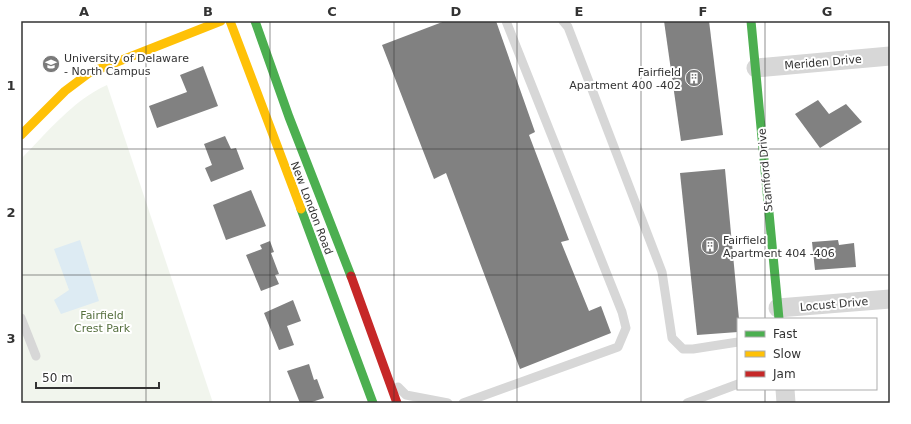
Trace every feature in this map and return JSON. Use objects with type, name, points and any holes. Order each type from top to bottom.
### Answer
[{"type":"main road","points":[[21,135],[65,91],[89,73],[121,59],[221,21]]},
{"type":"main road","name":"New London Road","points":[[230,21],[373,403]]},
{"type":"main road","name":"New London Road","points":[[255,21],[297,137],[354,281],[397,403]]},
{"type":"main road","name":"Stamford Drive","points":[[751,21],[778,314]]},
{"type":"street","name":"Meriden Drive","points":[[756,68],[890,56]]},
{"type":"street","name":"Locust Drive","points":[[778,314],[890,300]]},
{"type":"street","points":[[785,390],[786,403]]},
{"type":"lane","points":[[463,403],[618,347],[626,328],[622,312],[506,21]]},
{"type":"lane","points":[[563,21],[568,27],[662,272],[672,338],[684,349],[737,342]]},
{"type":"lane","points":[[21,318],[36,356]]},
{"type":"lane","points":[[388,378],[406,396],[448,403]]},
{"type":"lane","points":[[687,403],[737,384]]},
{"type":"green space","name":"Fairfield Crest Park","points":[[107,85],[213,403],[21,403],[21,159],[72,108],[95,91]]},
{"type":"shaded area","points":[[80,240],[99,301],[61,314],[54,300],[69,290],[54,249]]},
{"type":"building","points":[[445,21],[496,21],[535,132],[529,135],[569,240],[561,242],[589,311],[601,306],[611,333],[520,369],[446,173],[434,179],[382,45]]},
{"type":"building","name":"Fairfield Apartment 400 -402","points":[[664,21],[709,21],[723,135],[681,141]]},
{"type":"building","points":[[203,66],[218,106],[157,128],[149,106],[187,92],[180,75]]},
{"type":"building","points":[[818,100],[829,114],[846,104],[862,122],[820,148],[795,114]]},
{"type":"building","points":[[225,136],[231,149],[236,148],[244,169],[211,182],[205,168],[212,165],[204,144]]},
{"type":"building","name":"Fairfield Apartment 404 -406","points":[[725,169],[739,318],[737,318],[737,332],[697,335],[680,173]]},
{"type":"building","points":[[251,190],[266,226],[226,240],[213,205]]},
{"type":"building","points":[[838,240],[839,245],[854,243],[856,267],[815,270],[812,242]]},
{"type":"building","points":[[270,241],[274,252],[271,253],[279,274],[275,275],[279,284],[261,291],[246,255],[262,249],[260,245]]},
{"type":"building","points":[[293,300],[301,321],[287,326],[294,345],[279,350],[264,313]]},
{"type":"building","points":[[309,364],[314,380],[317,379],[324,398],[309,403],[300,403],[287,371]]},
{"type":"traffic: fast","points":[[255,21],[289,117],[351,276]]},
{"type":"traffic: fast","points":[[751,21],[779,318]]},
{"type":"traffic: fast","points":[[301,209],[373,403]]},
{"type":"traffic: slow","points":[[21,135],[65,91],[89,73],[221,21]]},
{"type":"traffic: slow","points":[[230,21],[301,209]]},
{"type":"traffic: jam","points":[[351,276],[397,403]]},
{"type":"place","name":"University of Delaware - North Campus","points":[[51,64]]},
{"type":"place","name":"Fairfield Apartment 400 -402","points":[[694,78]]},
{"type":"place","name":"Fairfield Apartment 404 -406","points":[[710,246]]}]
